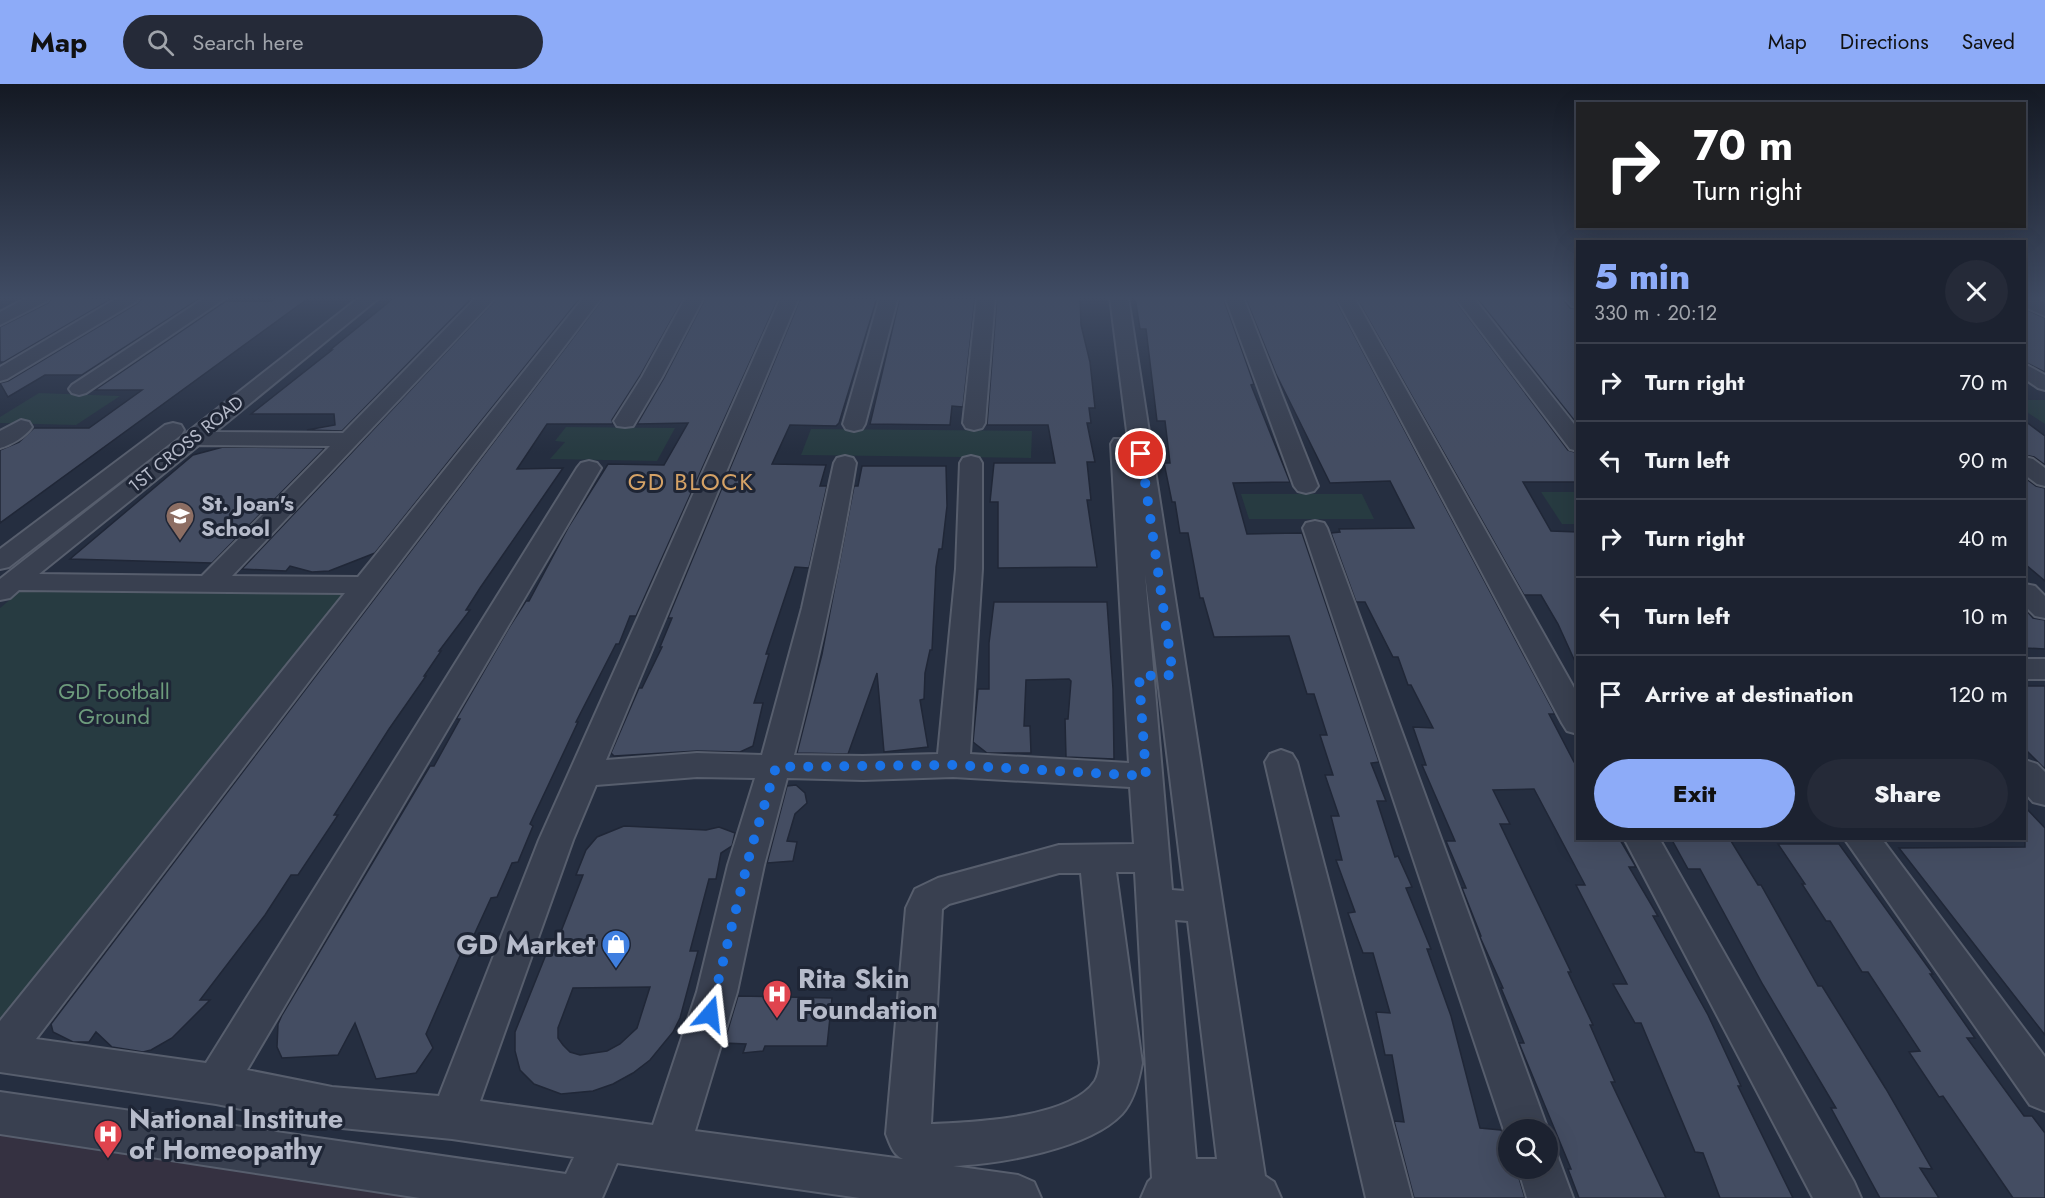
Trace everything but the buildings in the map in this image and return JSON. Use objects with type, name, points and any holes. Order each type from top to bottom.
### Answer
[{"type":"street","points":[[0,375],[44,349]]},
{"type":"street","points":[[80,389],[140,349]]},
{"type":"street","name":"1ST CROSS ROAD","points":[[4,579],[70,508],[211,401],[285,349]]},
{"type":"street","name":"1ST CROSS ROAD","points":[[4,579],[104,510],[238,402],[299,349]]},
{"type":"street","points":[[209,584],[436,349]]},
{"type":"street","points":[[0,1053],[553,349]]},
{"type":"street","points":[[625,421],[667,349]]},
{"type":"street","points":[[452,1118],[556,840],[768,349]]},
{"type":"street","points":[[854,424],[875,349]]},
{"type":"street","points":[[974,423],[981,349]]},
{"type":"street","points":[[1119,349],[1129,431],[1173,675],[1205,906],[1251,1194]]},
{"type":"street","points":[[1254,349],[1306,486]]},
{"type":"street","points":[[1373,349],[1576,719]]},
{"type":"street","points":[[1504,349],[1576,441]]},
{"type":"street","points":[[2026,371],[2045,384]]},
{"type":"street","points":[[211,401],[238,402]]},
{"type":"street","points":[[0,441],[21,427]]},
{"type":"street","points":[[1129,431],[1139,676],[1155,905],[1170,1194],[1192,1182],[1216,1179],[1251,1194]]},
{"type":"street","points":[[193,438],[348,440]]},
{"type":"street","points":[[668,1148],[717,991],[751,849],[776,767],[811,636],[833,534],[845,463]]},
{"type":"street","points":[[952,765],[969,569],[971,463]]},
{"type":"street","points":[[2026,465],[2045,479]]},
{"type":"street","points":[[216,1084],[589,468]]},
{"type":"street","points":[[70,508],[104,510]]},
{"type":"street","points":[[1315,528],[1522,1119]]},
{"type":"street","points":[[4,579],[369,585]]},
{"type":"street","points":[[2026,593],[2045,610]]},
{"type":"street","points":[[2026,669],[2045,669]]},
{"type":"street","points":[[1139,676],[1173,675]]},
{"type":"street","points":[[1281,762],[1389,1198]]},
{"type":"street","points":[[584,774],[697,765],[776,767],[952,765],[1146,776]]},
{"type":"street","points":[[2026,773],[2045,793]]},
{"type":"street","points":[[1642,840],[1838,1198]]},
{"type":"street","points":[[1862,840],[2045,1091]]},
{"type":"street","points":[[1097,859],[1121,1063],[1110,1096],[1089,1113],[1045,1133],[1006,1142],[924,1146],[914,1142],[908,1134],[924,908],[928,899],[938,893],[1059,859],[1152,858]]},
{"type":"street","points":[[1155,905],[1205,906]]},
{"type":"street","points":[[0,1053],[216,1084],[332,1107],[452,1118],[1018,1198]]},
{"type":"street","points":[[0,1113],[570,1198]]},
{"type":"street","points":[[579,1198],[605,1139]]},
{"type":"street","points":[[1544,1179],[1550,1198]]},
{"type":"shaded area","name":"National Institute of Homeopathy","points":[[0,1128],[428,1198],[0,1198]]},
{"type":"green space","points":[[39,393],[120,396],[76,425],[0,423],[0,417]]},
{"type":"green space","points":[[2026,400],[2045,400],[2045,424],[2026,412]]},
{"type":"green space","points":[[566,427],[675,428],[657,461],[550,459],[565,442],[555,441]]},
{"type":"green space","points":[[811,429],[1032,431],[1031,458],[801,455]]},
{"type":"green space","points":[[1541,492],[1576,492],[1576,524],[1562,524]]},
{"type":"green space","points":[[1241,494],[1362,494],[1374,519],[1249,519]]},
{"type":"green space","name":"GD Football Ground","points":[[24,588],[350,594],[0,1026],[0,608]]},
{"type":"place","name":"St. Joan's School","points":[[180,542]]},
{"type":"place","name":"GD Market","points":[[616,970]]},
{"type":"place","name":"Rita Skin Foundation","points":[[777,1020]]},
{"type":"place","name":"National Institute of Homeopathy","points":[[108,1160]]},
{"type":"district","name":"GD BLOCK","points":[[691,481]]},
{"type":"route","points":[[710,1014],[751,849],[776,767],[863,768],[952,765],[1146,776],[1139,676],[1173,675],[1141,454]]}]
